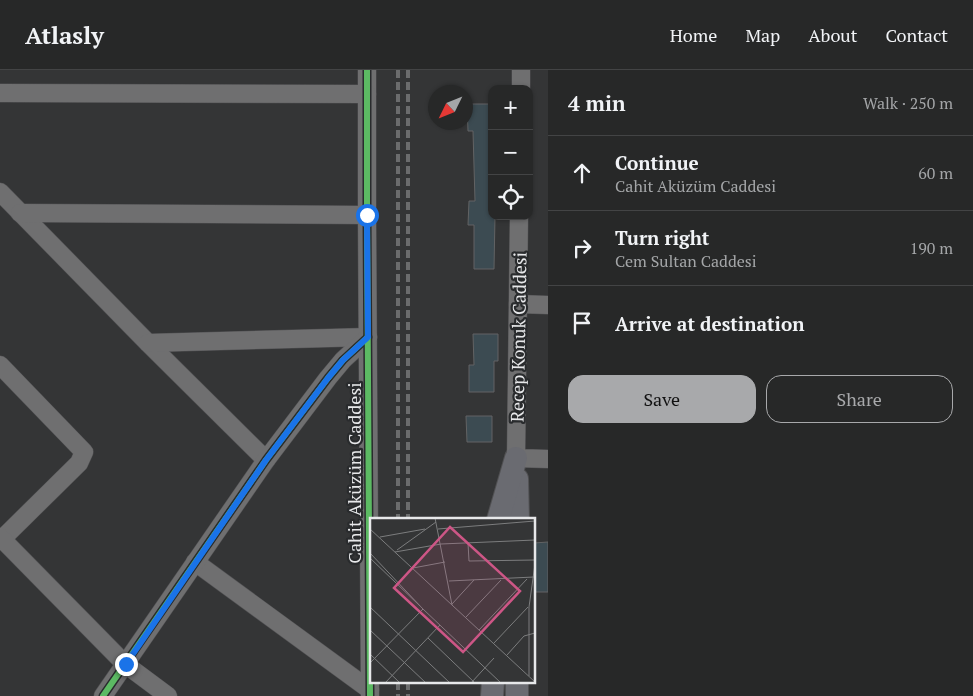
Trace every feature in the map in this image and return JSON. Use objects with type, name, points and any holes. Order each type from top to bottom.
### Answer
[{"type":"main road","name":"Recep Konuk Caddesi","points":[[499,518],[516,458]]},
{"type":"main road","name":"Recep Konuk Caddesi","points":[[516,458],[518,518]]},
{"type":"street","name":"Cahit Aküzüm Caddesi","points":[[367,70],[370,693]]},
{"type":"street","points":[[521,70],[521,85]]},
{"type":"street","points":[[0,93],[367,94]]},
{"type":"street","points":[[0,192],[266,460]]},
{"type":"street","points":[[20,213],[367,215]]},
{"type":"street","name":"Recep Konuk Caddesi","points":[[516,458],[520,220]]},
{"type":"street","points":[[518,304],[548,305]]},
{"type":"street","points":[[148,343],[368,337]]},
{"type":"street","points":[[103,696],[266,460],[328,378],[343,360],[368,337]]},
{"type":"street","points":[[0,365],[84,452],[80,463],[1,538],[126,664],[168,696]]},
{"type":"street","points":[[516,458],[548,459]]},
{"type":"street","points":[[195,562],[370,693]]},
{"type":"building","points":[[473,104],[488,104],[488,220],[495,220],[494,269],[474,269],[474,225],[468,225],[469,201],[475,201],[473,131],[468,131],[473,130]]},
{"type":"building","points":[[473,334],[498,334],[498,361],[494,361],[494,392],[469,392],[469,365],[474,365]]},
{"type":"building","points":[[466,416],[492,416],[492,442],[467,442]]},
{"type":"building","points":[[548,542],[548,592],[536,592],[536,543]]},
{"type":"railway","points":[[398,70],[398,518]]},
{"type":"railway","points":[[408,70],[408,518]]},
{"type":"railway","points":[[398,684],[398,696]]},
{"type":"railway","points":[[408,684],[408,696]]},
{"type":"cycle path","points":[[367,70],[370,696]]},
{"type":"cycle path","points":[[103,696],[266,460],[328,378],[343,360],[368,337]]},
{"type":"route","points":[[126,664],[266,460],[328,378],[343,360],[368,337],[367,215]]}]
